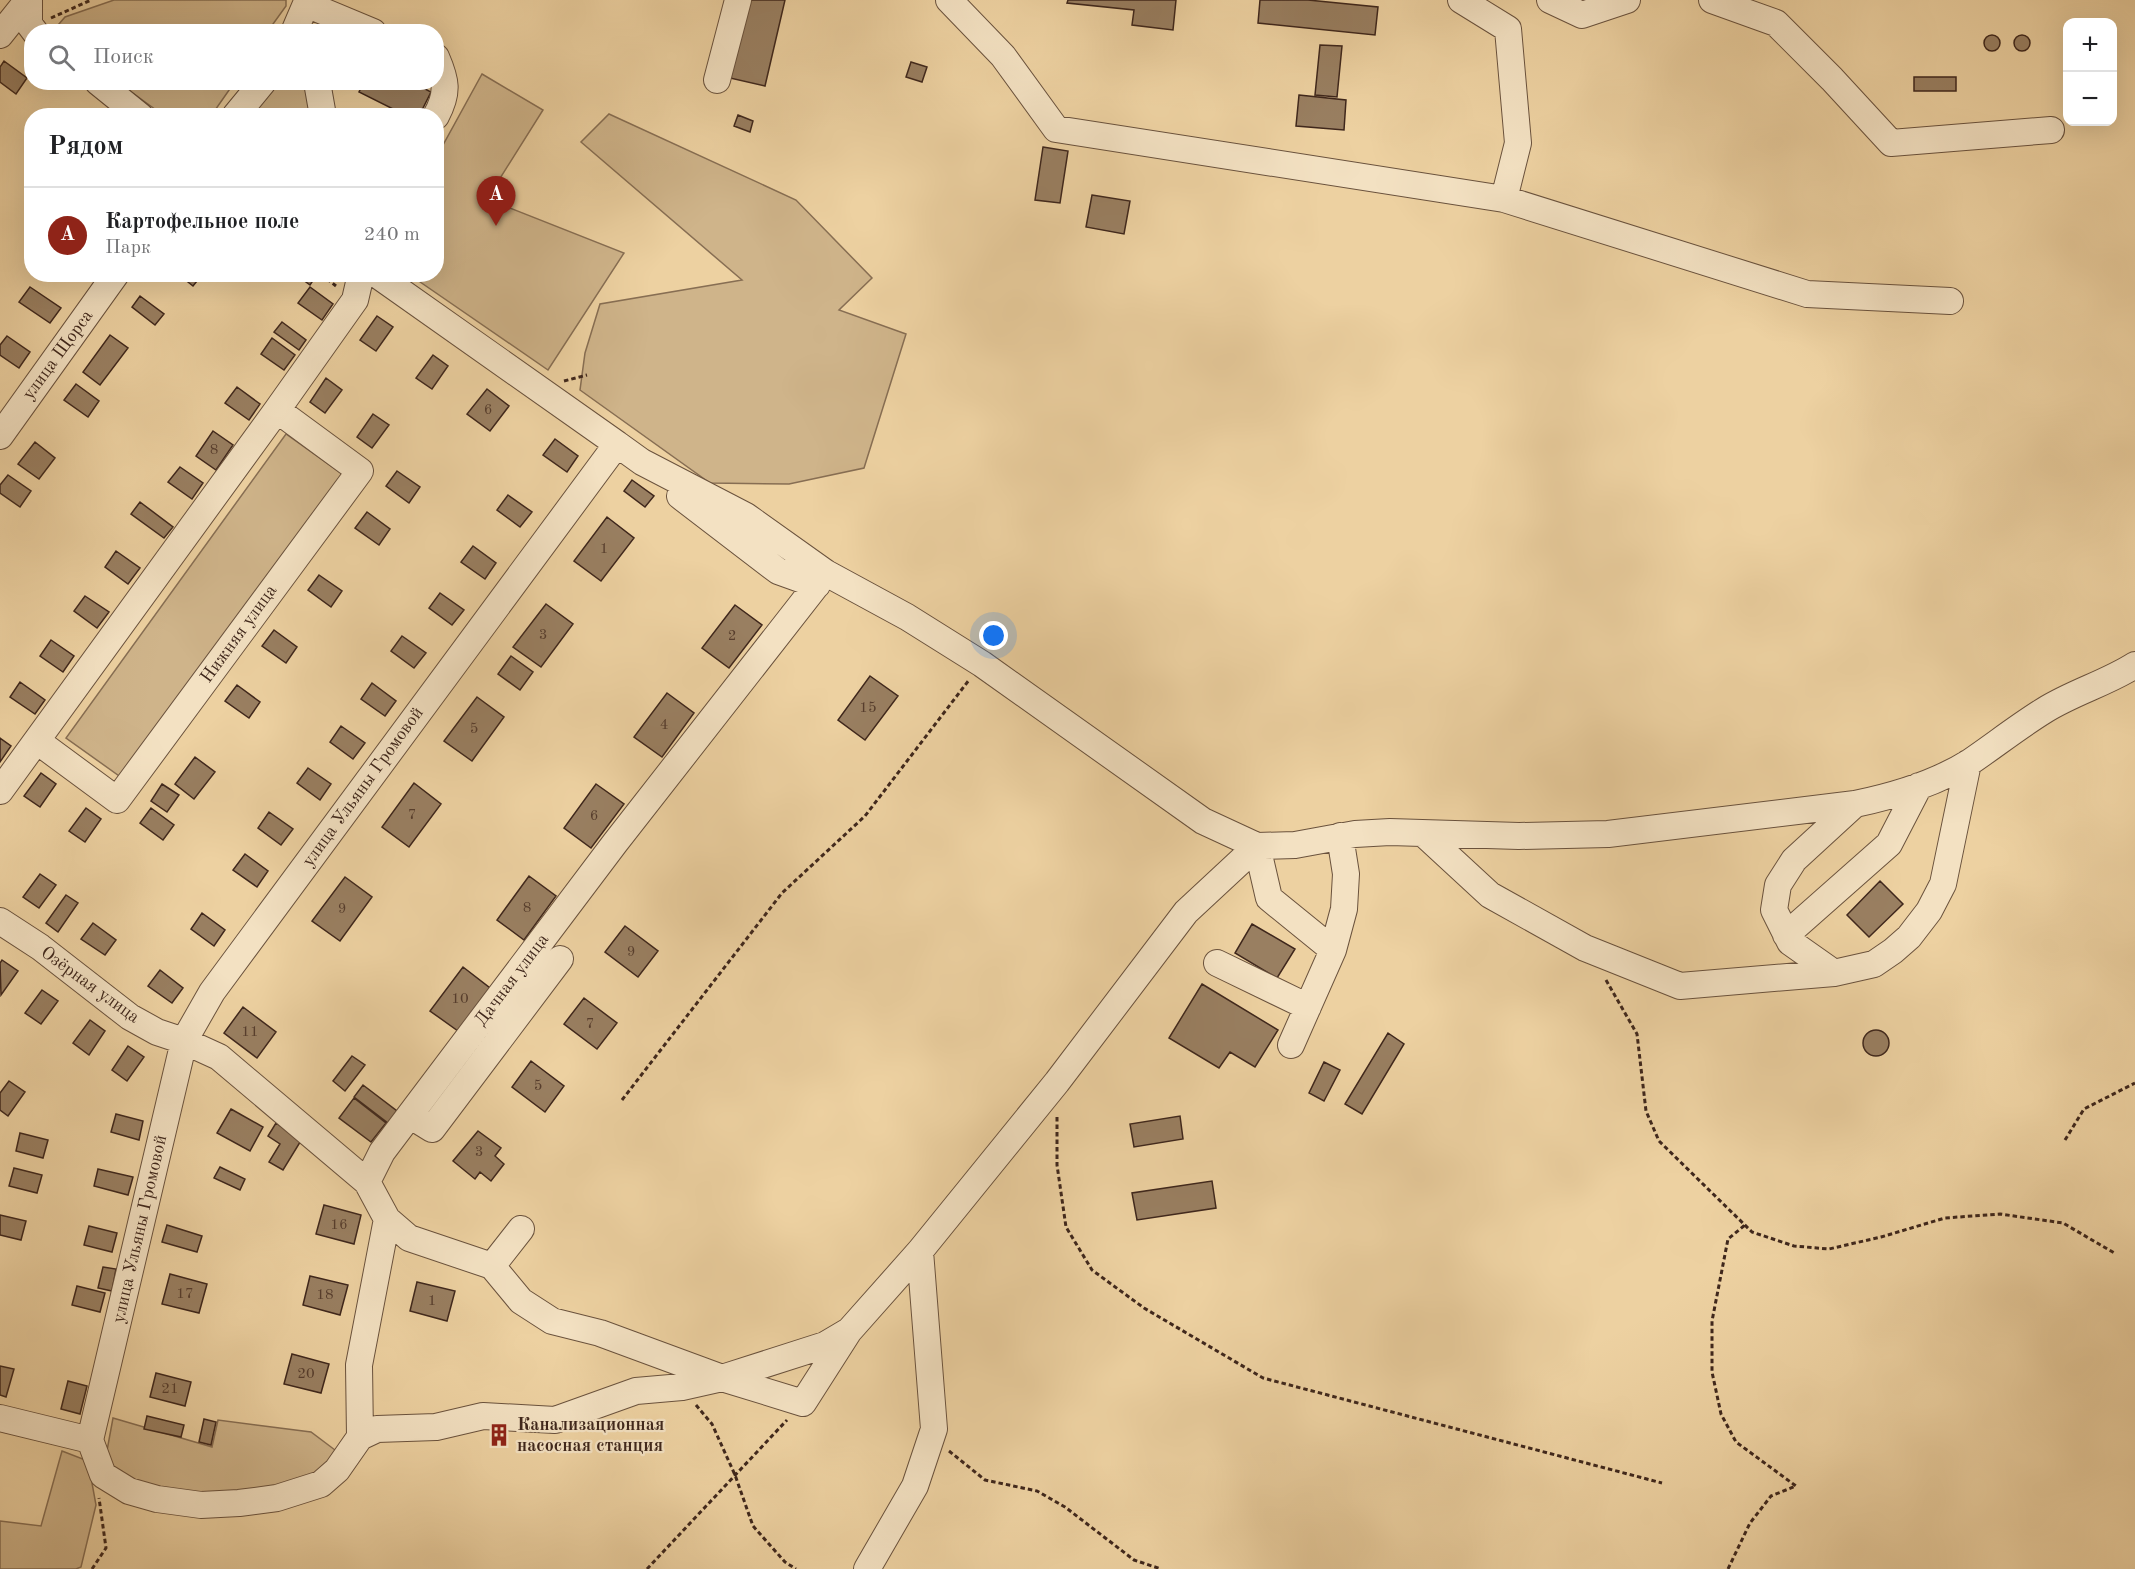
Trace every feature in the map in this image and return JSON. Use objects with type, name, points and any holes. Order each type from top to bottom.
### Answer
[{"type":"street","points":[[29,0],[29,24]]},
{"type":"street","points":[[0,35],[29,0]]},
{"type":"street","points":[[717,80],[738,0]]},
{"type":"street","points":[[949,0],[1003,56],[1056,129],[1504,199],[1807,294],[1950,301]]},
{"type":"street","points":[[1461,0],[1508,28],[1518,143],[1504,199]]},
{"type":"street","points":[[1461,0],[1466,0]]},
{"type":"street","points":[[1550,0],[1582,15],[1628,0]]},
{"type":"street","points":[[1713,0],[1776,24],[1891,142],[2051,130]]},
{"type":"street","points":[[297,24],[306,2]]},
{"type":"street","points":[[306,2],[309,24]]},
{"type":"street","points":[[306,2],[355,24]]},
{"type":"street","points":[[440,108],[446,79],[444,75]]},
{"type":"street","points":[[108,90],[130,108]]},
{"type":"street","points":[[242,108],[257,90]]},
{"type":"street","points":[[318,90],[322,108]]},
{"type":"street","name":"улица Щорса","points":[[0,436],[110,282]]},
{"type":"street","points":[[0,791],[355,300],[359,282]]},
{"type":"street","points":[[387,282],[642,462],[746,516],[821,579],[908,617],[981,664],[1203,821],[1257,846],[1295,845],[1354,834],[1390,832],[1425,835],[1519,836],[1608,834],[1855,804],[1888,797],[1919,786],[1968,763],[2047,709],[2118,676],[2135,665]]},
{"type":"street","name":"Нижняя улица","points":[[37,741],[117,800],[360,471],[277,410]]},
{"type":"street","name":"улица Ульяны Громовой","points":[[90,1440],[184,1041],[219,982],[616,444]]},
{"type":"street","name":"Дачная улица","points":[[367,1182],[382,1152],[615,843],[821,579]]},
{"type":"street","points":[[1425,835],[1490,895],[1585,948],[1680,986],[1834,973],[1874,964],[1909,937],[1929,911],[1943,884],[1968,763]]},
{"type":"street","points":[[1786,935],[1889,844],[1919,786]]},
{"type":"street","points":[[1834,973],[1790,942],[1774,910],[1778,885],[1794,860],[1855,804]]},
{"type":"street","points":[[1291,1045],[1333,950],[1344,909],[1346,874],[1340,836]]},
{"type":"street","points":[[1257,846],[1269,898],[1333,950]]},
{"type":"street","points":[[367,1182],[387,1219],[409,1238],[492,1266],[521,1301],[552,1321],[600,1334],[722,1378],[803,1403],[849,1331],[920,1251],[1057,1082],[1186,912],[1257,846]]},
{"type":"street","name":"Озёрная улица","points":[[0,921],[40,947],[130,1017],[157,1032],[219,1057],[367,1182]]},
{"type":"street","points":[[411,1116],[432,1130],[560,959]]},
{"type":"street","points":[[1217,963],[1308,1007]]},
{"type":"street","points":[[360,1437],[359,1365],[387,1219]]},
{"type":"street","points":[[492,1266],[521,1229]]},
{"type":"street","points":[[867,1569],[915,1486],[934,1429],[920,1251]]},
{"type":"street","points":[[0,1418],[90,1440],[103,1475],[129,1491],[157,1499],[201,1505],[239,1503],[277,1498],[321,1484],[337,1470],[360,1437],[377,1429],[436,1427],[483,1416],[555,1420],[636,1391],[682,1387],[722,1378],[825,1345],[849,1331]]},
{"type":"path","points":[[45,24],[52,17],[91,0]]},
{"type":"path","points":[[622,1100],[782,893],[865,816],[981,664]]},
{"type":"path","points":[[1605,979],[1637,1034],[1646,1111],[1659,1141],[1752,1232],[1794,1246],[1828,1249],[1881,1237],[1946,1218],[2000,1214],[2063,1223],[2116,1254]]},
{"type":"path","points":[[1057,1082],[1057,1165],[1066,1227],[1092,1270],[1144,1308],[1263,1378],[1662,1484]]},
{"type":"path","points":[[2066,1140],[2084,1109],[2135,1083]]},
{"type":"path","points":[[1728,1569],[1750,1523],[1771,1496],[1796,1486],[1736,1442],[1721,1414],[1712,1372],[1712,1321],[1728,1239],[1745,1225]]},
{"type":"path","points":[[682,1387],[712,1424],[735,1475],[753,1526],[785,1562],[796,1569]]},
{"type":"path","points":[[647,1569],[803,1403]]},
{"type":"path","points":[[934,1429],[950,1454],[985,1480],[1037,1491],[1065,1507],[1134,1560],[1161,1569]]},
{"type":"path","points":[[92,1569],[106,1548],[98,1494]]},
{"type":"shaded area","points":[[114,0],[286,0],[286,6],[273,24],[59,24],[65,17]]},
{"type":"shaded area","points":[[482,74],[543,110],[487,199],[624,253],[548,370],[420,282],[444,282],[444,143]]},
{"type":"shaded area","points":[[129,90],[229,90],[217,108],[153,108]]},
{"type":"shaded area","points":[[265,90],[309,90],[313,108],[252,108]]},
{"type":"shaded area","points":[[609,114],[796,200],[872,278],[839,310],[906,334],[864,468],[789,484],[710,483],[580,390],[585,353],[600,304],[742,280],[581,142]]},
{"type":"shaded area","points":[[286,434],[342,474],[122,778],[66,738]]},
{"type":"shaded area","points":[[113,1418],[212,1447],[218,1420],[311,1432],[335,1450],[335,1463],[297,1484],[221,1497],[125,1481],[106,1456]]},
{"type":"shaded area","points":[[62,1451],[88,1461],[96,1505],[81,1567],[76,1569],[0,1569],[0,1521],[41,1526]]},
{"type":"building","points":[[749,0],[785,0],[765,86],[730,78]]},
{"type":"building","points":[[1068,0],[1176,0],[1173,30],[1132,25],[1134,10],[1067,3]]},
{"type":"building","points":[[1260,0],[1308,0],[1378,7],[1375,35],[1258,23]]},
{"type":"building","points":[[1989,35],[1995,35],[2000,43],[1998,49],[1989,51],[1984,46],[1984,40]]},
{"type":"building","points":[[2019,35],[2025,35],[2030,43],[2028,49],[2019,51],[2014,46],[2014,40]]},
{"type":"building","points":[[1320,45],[1342,46],[1337,97],[1315,95]]},
{"type":"building","points":[[4,61],[24,76],[24,82],[16,94],[0,82],[0,67]]},
{"type":"building","points":[[911,62],[927,67],[922,82],[906,77]]},
{"type":"building","points":[[1914,77],[1956,77],[1956,91],[1914,91]]},
{"type":"building","points":[[360,90],[427,90],[431,92],[423,108],[391,108],[359,92]]},
{"type":"building","points":[[1299,95],[1346,100],[1344,130],[1296,126]]},
{"type":"building","points":[[738,115],[753,121],[750,132],[734,126]]},
{"type":"building","points":[[1043,147],[1068,151],[1060,203],[1035,200]]},
{"type":"building","points":[[1092,195],[1130,201],[1124,234],[1086,227]]},
{"type":"building","points":[[30,287],[61,308],[50,323],[19,302]]},
{"type":"building","points":[[310,287],[333,304],[322,320],[298,303]]},
{"type":"building","points":[[140,296],[164,314],[155,325],[132,307]]},
{"type":"building","points":[[377,316],[393,327],[376,351],[360,340]]},
{"type":"building","points":[[282,322],[306,340],[299,350],[274,332]]},
{"type":"building","points":[[110,335],[128,348],[100,385],[83,372]]},
{"type":"building","points":[[7,336],[30,352],[19,368],[0,355],[0,345]]},
{"type":"building","points":[[272,338],[295,355],[284,370],[261,354]]},
{"type":"building","points":[[433,355],[448,366],[432,389],[416,378]]},
{"type":"building","points":[[326,378],[342,390],[325,413],[310,402]]},
{"type":"building","points":[[76,384],[99,401],[88,417],[64,400]]},
{"type":"building","points":[[237,387],[260,404],[249,420],[225,403]]},
{"type":"building","points":[[487,389],[509,406],[490,431],[467,414]]},
{"type":"building","points":[[373,414],[389,425],[372,448],[357,437]]},
{"type":"building","points":[[213,431],[233,445],[216,470],[196,456]]},
{"type":"building","points":[[555,439],[578,456],[567,472],[543,455]]},
{"type":"building","points":[[35,442],[55,458],[39,479],[18,464]]},
{"type":"building","points":[[180,467],[203,483],[192,499],[168,482]]},
{"type":"building","points":[[397,471],[420,487],[409,503],[386,486]]},
{"type":"building","points":[[8,475],[31,491],[20,507],[0,493],[0,485]]},
{"type":"building","points":[[632,480],[654,496],[645,507],[624,491]]},
{"type":"building","points":[[508,495],[532,512],[520,527],[497,510]]},
{"type":"building","points":[[140,502],[173,527],[164,538],[131,514]]},
{"type":"building","points":[[367,512],[390,529],[379,545],[355,528]]},
{"type":"building","points":[[607,517],[634,538],[601,581],[574,561]]},
{"type":"building","points":[[473,546],[496,563],[485,579],[461,562]]},
{"type":"building","points":[[116,551],[140,568],[128,584],[105,567]]},
{"type":"building","points":[[319,575],[342,591],[331,607],[308,590]]},
{"type":"building","points":[[440,593],[464,610],[452,625],[429,608]]},
{"type":"building","points":[[85,596],[109,612],[97,628],[74,611]]},
{"type":"building","points":[[546,604],[573,624],[541,667],[513,647]]},
{"type":"building","points":[[735,605],[762,625],[729,668],[702,648]]},
{"type":"building","points":[[274,630],[297,647],[286,663],[262,646]]},
{"type":"building","points":[[402,636],[426,653],[414,668],[391,651]]},
{"type":"building","points":[[51,640],[74,656],[63,672],[40,656]]},
{"type":"building","points":[[511,656],[533,672],[520,690],[498,674]]},
{"type":"building","points":[[870,676],[898,696],[865,740],[838,720]]},
{"type":"building","points":[[20,682],[45,700],[35,714],[10,697]]},
{"type":"building","points":[[372,683],[396,701],[385,716],[361,699]]},
{"type":"building","points":[[237,685],[260,702],[249,718],[225,701]]},
{"type":"building","points":[[667,693],[694,713],[662,757],[634,737]]},
{"type":"building","points":[[477,697],[504,717],[472,761],[444,741]]},
{"type":"building","points":[[341,726],[365,743],[353,759],[330,742]]},
{"type":"building","points":[[0,738],[11,746],[0,762]]},
{"type":"building","points":[[195,757],[215,772],[194,799],[175,784]]},
{"type":"building","points":[[308,768],[331,784],[320,800],[297,783]]},
{"type":"building","points":[[41,773],[56,784],[40,807],[24,796]]},
{"type":"building","points":[[414,783],[441,804],[409,847],[382,827]]},
{"type":"building","points":[[162,784],[179,795],[167,812],[151,801]]},
{"type":"building","points":[[596,784],[624,804],[591,848],[564,828]]},
{"type":"building","points":[[86,808],[101,819],[85,842],[69,831]]},
{"type":"building","points":[[151,808],[174,825],[163,840],[140,823]]},
{"type":"building","points":[[269,812],[293,829],[281,845],[258,828]]},
{"type":"building","points":[[245,854],[268,871],[257,887],[233,870]]},
{"type":"building","points":[[40,874],[56,885],[39,908],[23,897]]},
{"type":"building","points":[[529,876],[556,896],[524,940],[497,920]]},
{"type":"building","points":[[345,877],[372,897],[340,941],[312,921]]},
{"type":"building","points":[[1880,881],[1903,904],[1869,937],[1847,915]]},
{"type":"building","points":[[66,895],[78,903],[58,932],[46,923]]},
{"type":"building","points":[[202,913],[225,930],[214,946],[191,929]]},
{"type":"building","points":[[93,923],[116,940],[105,955],[81,939]]},
{"type":"building","points":[[1252,924],[1295,949],[1277,978],[1235,953]]},
{"type":"building","points":[[625,926],[658,951],[638,977],[605,952]]},
{"type":"building","points":[[2,960],[18,971],[1,995],[0,963]]},
{"type":"building","points":[[463,967],[490,988],[458,1031],[430,1011]]},
{"type":"building","points":[[160,970],[183,988],[172,1003],[148,986]]},
{"type":"building","points":[[1202,984],[1278,1030],[1255,1067],[1230,1052],[1219,1068],[1169,1038]]},
{"type":"building","points":[[42,990],[58,1001],[41,1024],[25,1013]]},
{"type":"building","points":[[584,998],[617,1023],[597,1049],[564,1024]]},
{"type":"building","points":[[243,1007],[276,1032],[257,1058],[224,1033]]},
{"type":"building","points":[[90,1020],[105,1031],[89,1055],[73,1043]]},
{"type":"building","points":[[1876,1030],[1885,1034],[1889,1043],[1885,1052],[1876,1056],[1867,1052],[1863,1043],[1867,1034]]},
{"type":"building","points":[[1388,1033],[1404,1044],[1362,1114],[1345,1104]]},
{"type":"building","points":[[128,1046],[144,1057],[127,1081],[112,1070]]},
{"type":"building","points":[[352,1056],[365,1065],[345,1091],[333,1081]]},
{"type":"building","points":[[531,1061],[564,1086],[545,1112],[512,1087]]},
{"type":"building","points":[[1324,1062],[1340,1070],[1324,1101],[1309,1093]]},
{"type":"building","points":[[9,1081],[25,1092],[8,1116],[0,1110],[0,1093]]},
{"type":"building","points":[[363,1085],[397,1111],[388,1123],[354,1097]]},
{"type":"building","points":[[354,1098],[386,1123],[371,1142],[339,1118]]},
{"type":"building","points":[[231,1109],[263,1127],[250,1151],[217,1133]]},
{"type":"building","points":[[116,1114],[143,1121],[139,1140],[111,1132]]},
{"type":"building","points":[[1180,1116],[1183,1139],[1134,1147],[1130,1124]]},
{"type":"building","points":[[276,1123],[302,1139],[283,1170],[269,1162],[280,1144],[268,1136]]},
{"type":"building","points":[[478,1131],[501,1148],[495,1156],[504,1164],[491,1181],[480,1172],[475,1179],[453,1161]]},
{"type":"building","points":[[20,1133],[48,1140],[43,1158],[16,1151]]},
{"type":"building","points":[[220,1167],[245,1179],[240,1190],[214,1178]]},
{"type":"building","points":[[14,1168],[42,1175],[37,1193],[9,1186]]},
{"type":"building","points":[[98,1169],[133,1177],[128,1195],[94,1186]]},
{"type":"building","points":[[1212,1181],[1216,1208],[1137,1220],[1132,1193]]},
{"type":"building","points":[[324,1205],[361,1215],[354,1244],[316,1234]]},
{"type":"building","points":[[0,1215],[26,1221],[21,1240],[0,1235]]},
{"type":"building","points":[[167,1225],[202,1236],[197,1252],[162,1242]]},
{"type":"building","points":[[89,1226],[117,1233],[112,1252],[84,1245]]},
{"type":"building","points":[[103,1267],[116,1269],[112,1291],[98,1288]]},
{"type":"building","points":[[170,1274],[207,1284],[199,1313],[162,1304]]},
{"type":"building","points":[[310,1276],[348,1285],[340,1315],[303,1305]]},
{"type":"building","points":[[417,1282],[455,1291],[447,1321],[410,1311]]},
{"type":"building","points":[[77,1286],[105,1293],[100,1312],[72,1305]]},
{"type":"building","points":[[292,1354],[329,1364],[321,1393],[284,1384]]},
{"type":"building","points":[[0,1366],[14,1369],[6,1397],[0,1395]]},
{"type":"building","points":[[156,1373],[191,1382],[185,1406],[150,1397]]},
{"type":"building","points":[[68,1381],[87,1386],[80,1414],[61,1409]]},
{"type":"building","points":[[147,1416],[184,1425],[181,1437],[144,1429]]},
{"type":"building","points":[[204,1419],[216,1422],[211,1445],[199,1442]]},
{"type":"place","name":"Картофельное поле","points":[[496,226]]},
{"type":"place","name":"Канализационная насосная станция","points":[[499,1435]]}]
